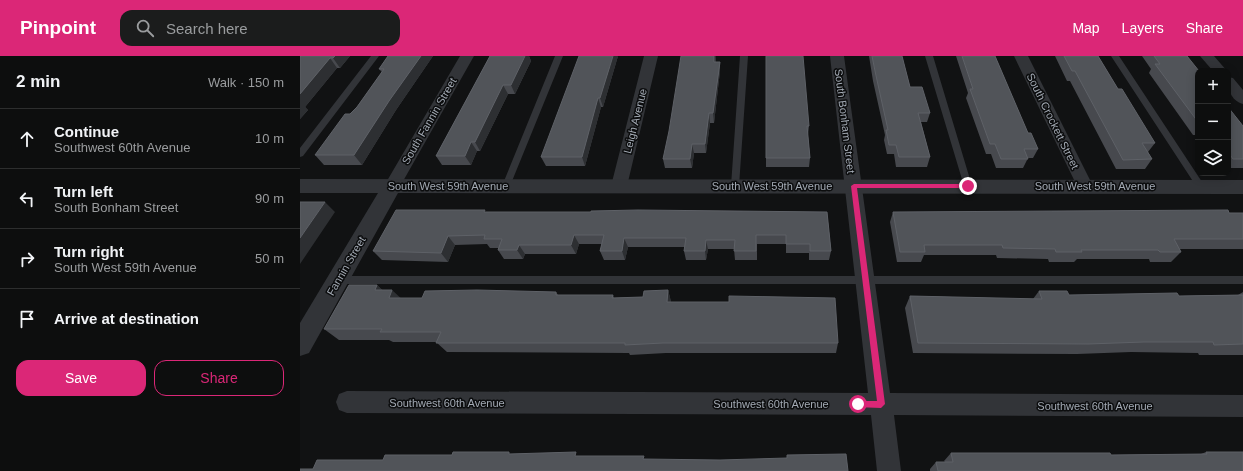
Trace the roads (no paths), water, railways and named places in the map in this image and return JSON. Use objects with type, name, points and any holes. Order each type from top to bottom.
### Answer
[{"type":"street","name":"South Fannin Street","points":[[392,186],[467,56]]},
{"type":"street","name":"Leigh Avenue","points":[[619,186],[651,56]]},
{"type":"street","name":"South Bonham Street","points":[[838,56],[889,471]]},
{"type":"street","name":"South Crockett Street","points":[[1021,56],[1085,186]]},
{"type":"street","points":[[1207,56],[1217,68]]},
{"type":"street","points":[[1231,85],[1243,99]]},
{"type":"street","name":"South West 59th Avenue","points":[[300,186],[1243,187]]},
{"type":"street","name":"Fannin Street","points":[[300,345],[392,186]]},
{"type":"street","name":"Southwest 60th Avenue","points":[[347,402],[1243,406]]},
{"type":"lane","points":[[300,154],[375,56]]},
{"type":"lane","points":[[506,186],[559,56]]},
{"type":"lane","points":[[735,186],[744,56]]},
{"type":"lane","points":[[929,56],[968,186]]},
{"type":"lane","points":[[1115,56],[1201,187]]},
{"type":"lane","points":[[338,280],[1243,280]]}]
